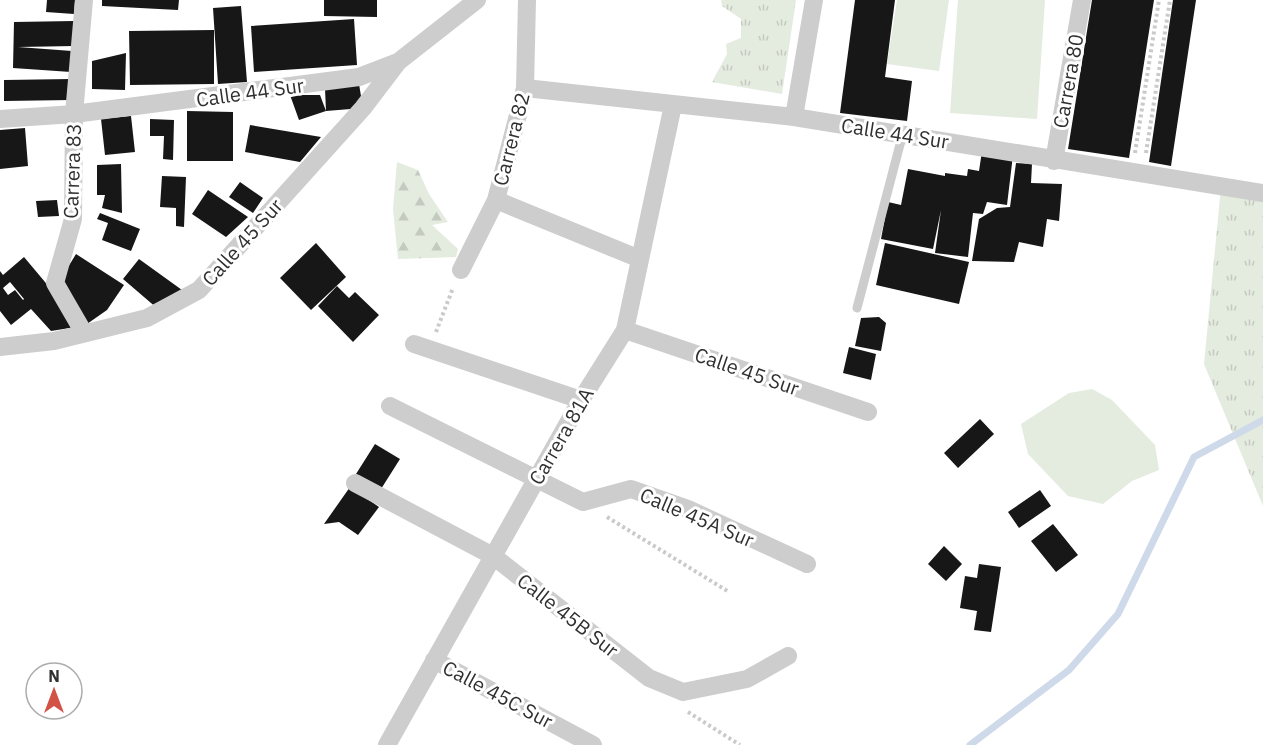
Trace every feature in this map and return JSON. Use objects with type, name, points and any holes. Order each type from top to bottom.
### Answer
[{"type":"street","name":"Carrera 83","points":[[84,0],[74,114],[73,219],[55,283],[84,333]]},
{"type":"street","name":"Calle 44 Sur","points":[[0,119],[74,114],[359,77],[398,62],[477,0]]},
{"type":"street","name":"Carrera 82","points":[[461,270],[496,200],[525,88],[526,0]]},
{"type":"street","points":[[794,117],[814,0]]},
{"type":"street","name":"Carrera 80","points":[[1054,161],[1082,0]]},
{"type":"street","name":"Calle 45 Sur","points":[[0,347],[54,341],[147,318],[199,290],[363,108],[398,62]]},
{"type":"street","name":"Calle 44 Sur","points":[[525,88],[794,117],[903,133],[1054,161],[1263,193]]},
{"type":"street","name":"Carrera 81A","points":[[387,745],[581,400],[625,330],[674,105]]},
{"type":"street","points":[[496,200],[640,259]]},
{"type":"street","name":"Calle 45 Sur","points":[[625,330],[868,412]]},
{"type":"street","points":[[422,346],[581,400]]},
{"type":"street","points":[[390,406],[584,502]]},
{"type":"street","name":"Calle 45B Sur","points":[[355,483],[493,556],[649,678],[683,692],[747,679],[788,656]]},
{"type":"street","name":"Calle 45A Sur","points":[[584,502],[631,489],[688,509],[807,564]]},
{"type":"street","name":"Calle 45C Sur","points":[[434,660],[593,745]]},
{"type":"lane","points":[[857,308],[903,133]]},
{"type":"path","points":[[1137,174],[1159,0]]},
{"type":"path","points":[[1137,174],[1170,0]]},
{"type":"path","points":[[422,346],[461,270]]},
{"type":"path","points":[[584,502],[729,592]]},
{"type":"path","points":[[681,707],[741,745]]},
{"type":"green space","points":[[721,0],[796,0],[782,94],[712,82],[727,54],[726,44],[741,38],[741,19],[722,6]]},
{"type":"green space","points":[[897,0],[949,0],[939,71],[887,64]]},
{"type":"green space","points":[[958,0],[1045,0],[1037,119],[950,113]]},
{"type":"green space","points":[[397,162],[418,170],[429,194],[448,222],[432,225],[458,249],[456,257],[398,259],[393,209]]},
{"type":"green space","points":[[1221,187],[1263,193],[1263,506],[1204,364]]},
{"type":"green space","points":[[1092,389],[1112,400],[1155,445],[1159,470],[1132,481],[1103,504],[1068,496],[1028,454],[1021,424],[1069,393]]},
{"type":"building","points":[[47,0],[75,0],[74,14],[46,12]]},
{"type":"building","points":[[102,0],[179,0],[178,10],[102,6]]},
{"type":"building","points":[[324,0],[377,0],[377,17],[324,16]]},
{"type":"building","points":[[855,0],[895,0],[885,77],[912,81],[907,121],[840,113]]},
{"type":"building","points":[[1092,0],[1154,0],[1129,158],[1068,149]]},
{"type":"building","points":[[1173,0],[1196,0],[1171,166],[1149,162]]},
{"type":"building","points":[[241,6],[247,82],[218,84],[213,8]]},
{"type":"building","points":[[354,19],[357,65],[254,72],[251,26]]},
{"type":"building","points":[[74,21],[75,46],[18,47],[72,51],[71,72],[13,68],[14,22]]},
{"type":"building","points":[[214,30],[214,84],[130,85],[129,31]]},
{"type":"building","points":[[126,53],[125,90],[92,89],[92,61]]},
{"type":"building","points":[[71,79],[71,100],[4,101],[4,80]]},
{"type":"building","points":[[359,84],[363,108],[326,111],[325,89]]},
{"type":"building","points":[[290,95],[320,95],[326,111],[299,120]]},
{"type":"building","points":[[187,111],[233,112],[233,161],[187,161]]},
{"type":"building","points":[[131,116],[135,152],[105,155],[101,119]]},
{"type":"building","points":[[150,119],[174,120],[173,160],[163,159],[164,136],[150,136]]},
{"type":"building","points":[[250,125],[321,137],[300,162],[245,152]]},
{"type":"building","points":[[25,128],[28,166],[0,169],[0,130]]},
{"type":"building","points":[[982,151],[1013,155],[1007,205],[987,202],[983,214],[973,213],[968,257],[935,253],[941,210],[933,249],[881,239],[888,202],[901,205],[908,169],[945,176],[945,173],[967,176],[968,169],[979,171]]},
{"type":"building","points":[[1016,163],[1032,164],[1031,183],[1062,184],[1059,221],[1047,219],[1043,247],[1019,242],[1014,262],[972,261],[979,219],[997,208],[1010,207]]},
{"type":"building","points":[[121,164],[122,213],[102,208],[105,195],[97,195],[97,165]]},
{"type":"building","points":[[162,176],[186,177],[184,227],[176,226],[176,208],[160,207]]},
{"type":"building","points":[[240,182],[263,198],[253,213],[229,197]]},
{"type":"building","points":[[208,190],[248,217],[226,237],[192,214]]},
{"type":"building","points":[[57,200],[59,216],[38,217],[36,201]]},
{"type":"building","points":[[100,213],[140,229],[131,251],[102,240],[108,223],[97,219]]},
{"type":"building","points":[[316,243],[346,277],[311,310],[280,278]]},
{"type":"building","points":[[885,243],[969,262],[959,304],[876,285]]},
{"type":"building","points":[[76,254],[124,285],[107,310],[87,324],[62,277]]},
{"type":"building","points":[[24,257],[45,282],[76,327],[51,331],[31,309],[11,325],[0,311],[0,271],[3,275]],"holes":[[[10,282],[24,299],[15,290],[8,295],[3,288]]]},
{"type":"building","points":[[139,259],[182,290],[158,309],[123,279]]},
{"type":"building","points":[[337,286],[349,298],[355,292],[379,315],[353,342],[318,306]]},
{"type":"building","points":[[879,317],[886,323],[881,351],[855,346],[861,318]]},
{"type":"building","points":[[849,347],[876,354],[871,380],[843,373]]},
{"type":"building","points":[[980,419],[994,434],[958,468],[944,453]]},
{"type":"building","points":[[375,444],[400,459],[381,489],[356,474]]},
{"type":"building","points":[[350,487],[379,507],[358,535],[339,522],[324,524]]},
{"type":"building","points":[[1040,490],[1051,506],[1019,528],[1008,512]]},
{"type":"building","points":[[1053,524],[1078,555],[1056,572],[1031,541]]},
{"type":"building","points":[[944,546],[962,564],[946,581],[928,564]]},
{"type":"building","points":[[979,564],[1001,567],[991,632],[974,630],[977,611],[960,608],[965,576],[977,578]]},
{"type":"waterway","points":[[970,745],[1069,670],[1118,614],[1194,457],[1263,420]]}]
